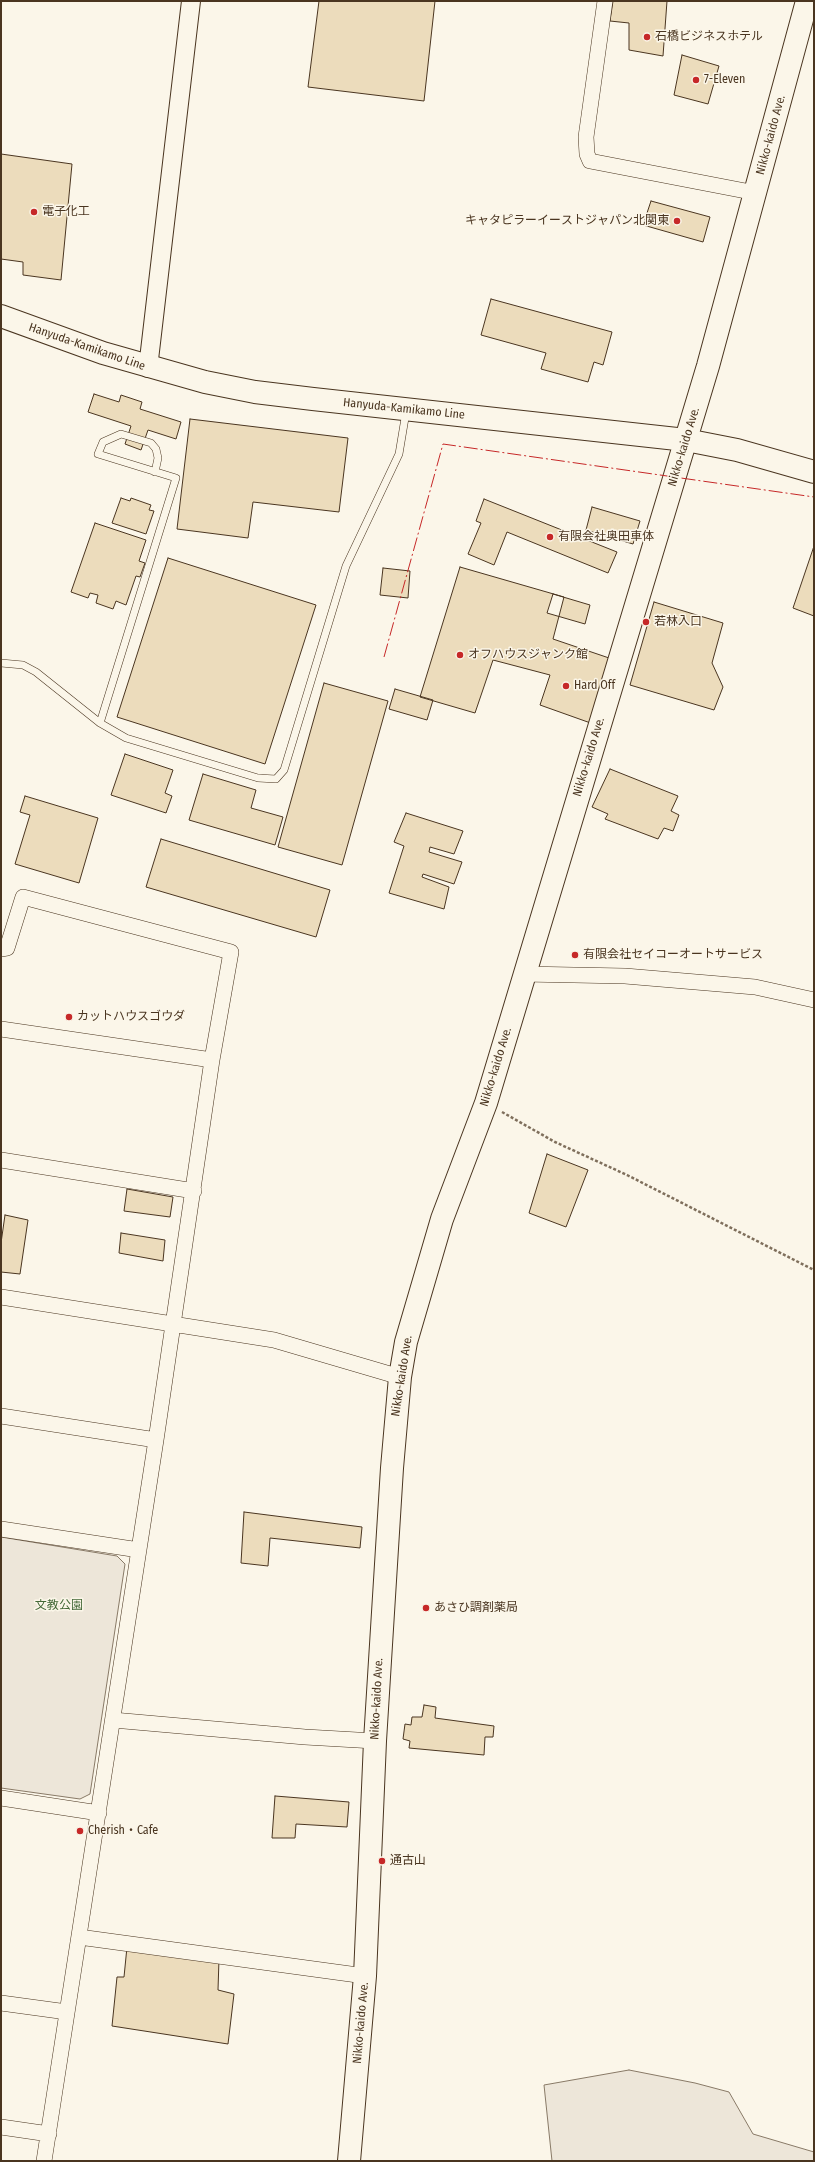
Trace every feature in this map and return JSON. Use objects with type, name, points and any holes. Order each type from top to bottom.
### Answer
[{"type":"main road","name":"Nikko-kaido Ave.","points":[[349,2161],[365,1976],[375,1740],[392,1468],[400,1377],[414,1311],[442,1219],[486,1103],[708,366],[807,1]]},
{"type":"main road","name":"Hanyuda-Kamikamo Line","points":[[1,316],[56,337],[148,368],[255,392],[686,440],[737,450],[814,472]]},
{"type":"street","points":[[148,368],[191,1]]},
{"type":"street","points":[[605,1],[586,136],[587,154],[590,161],[756,193]]},
{"type":"street","points":[[1,949],[7,948],[23,898],[231,952],[212,1060],[156,1440],[44,2161]]},
{"type":"street","points":[[524,974],[625,976],[747,986],[814,1000]]},
{"type":"street","points":[[1,1029],[212,1060]]},
{"type":"street","points":[[1,1160],[194,1190]]},
{"type":"street","points":[[1,1297],[274,1340],[400,1377]]},
{"type":"street","points":[[1,1416],[156,1440]]},
{"type":"street","points":[[1,1529],[139,1550]]},
{"type":"street","points":[[113,1720],[305,1737],[375,1740]]},
{"type":"street","points":[[1,1798],[99,1813]]},
{"type":"street","points":[[79,1937],[365,1976]]},
{"type":"street","points":[[1,2003],[67,2012]]},
{"type":"street","points":[[1,2127],[49,2134]]},
{"type":"lane","points":[[1,663],[23,665],[36,672],[100,723],[126,738],[258,778],[276,779],[284,770],[346,566],[399,454],[406,410]]},
{"type":"lane","points":[[100,723],[176,478],[155,472],[98,454],[103,442],[121,434],[151,443],[156,449],[158,458],[155,472]]},
{"type":"path","points":[[486,1103],[555,1142],[627,1175],[814,1270]]},
{"type":"green space","name":"文教公園","points":[[1,1537],[117,1556],[125,1564],[90,1794],[80,1799],[1,1788]]},
{"type":"green space","points":[[629,2070],[695,2083],[729,2092],[753,2134],[814,2152],[814,2161],[552,2161],[544,2085]]},
{"type":"building","points":[[319,1],[435,1],[424,101],[308,87]]},
{"type":"building","name":"石橋ビジネスホテル","points":[[613,1],[667,1],[663,56],[629,50],[629,23],[610,21]]},
{"type":"building","name":"7-Eleven","points":[[682,55],[719,66],[708,104],[674,95]]},
{"type":"building","name":"電子化工","points":[[1,154],[72,164],[61,280],[23,275],[23,262],[1,259]]},
{"type":"building","points":[[651,201],[710,217],[703,242],[643,225]]},
{"type":"building","points":[[491,299],[612,332],[603,365],[594,362],[588,382],[541,369],[546,353],[481,335]]},
{"type":"building","points":[[94,394],[119,402],[121,395],[142,402],[140,409],[181,422],[176,439],[148,430],[141,450],[125,444],[131,426],[88,412]]},
{"type":"building","points":[[190,419],[348,438],[339,512],[253,502],[248,538],[177,529]]},
{"type":"building","points":[[121,498],[130,501],[131,498],[151,505],[149,510],[154,511],[146,534],[112,523]]},
{"type":"building","points":[[484,499],[617,552],[608,573],[507,532],[494,565],[468,554],[481,523],[476,521]]},
{"type":"building","points":[[592,507],[640,521],[633,544],[586,530]]},
{"type":"building","points":[[95,523],[146,540],[139,561],[145,563],[140,577],[136,576],[126,605],[116,601],[113,609],[96,603],[98,595],[90,593],[88,598],[71,592]]},
{"type":"building","points":[[813,549],[814,550],[814,616],[793,608]]},
{"type":"building","points":[[168,558],[316,605],[265,764],[117,717]]},
{"type":"building","points":[[460,567],[564,597],[553,639],[615,660],[599,726],[540,705],[550,675],[493,660],[475,713],[420,697]]},
{"type":"building","points":[[383,568],[410,571],[408,598],[380,595]]},
{"type":"building","points":[[553,594],[590,605],[585,624],[547,613]]},
{"type":"building","points":[[654,602],[723,623],[712,663],[723,687],[714,710],[630,685]]},
{"type":"building","points":[[324,683],[388,701],[342,865],[278,847]]},
{"type":"building","points":[[395,689],[433,700],[427,720],[389,709]]},
{"type":"building","points":[[125,754],[173,770],[165,793],[172,796],[166,813],[111,795]]},
{"type":"building","points":[[610,769],[678,796],[671,811],[679,815],[673,831],[664,828],[658,839],[605,819],[608,814],[592,807]]},
{"type":"building","points":[[203,774],[256,790],[251,808],[283,817],[275,845],[189,820]]},
{"type":"building","points":[[25,796],[98,818],[79,883],[15,864],[30,815],[20,812]]},
{"type":"building","points":[[406,813],[463,831],[454,854],[430,847],[429,852],[462,862],[454,884],[423,874],[422,877],[449,887],[444,909],[389,893],[404,846],[394,842]]},
{"type":"building","points":[[161,839],[330,890],[316,937],[146,887]]},
{"type":"building","points":[[547,1154],[588,1170],[566,1227],[529,1213]]},
{"type":"building","points":[[127,1189],[173,1197],[170,1217],[124,1211]]},
{"type":"building","points":[[5,1215],[28,1220],[20,1274],[1,1272],[1,1243]]},
{"type":"building","points":[[121,1233],[165,1240],[163,1261],[119,1253]]},
{"type":"building","points":[[244,1512],[362,1527],[360,1548],[270,1538],[268,1566],[241,1563]]},
{"type":"building","points":[[424,1705],[436,1707],[435,1718],[494,1726],[493,1737],[485,1737],[484,1755],[409,1748],[410,1741],[403,1739],[405,1724],[411,1725],[412,1717],[422,1717]]},
{"type":"building","points":[[275,1796],[349,1802],[347,1827],[296,1824],[295,1838],[272,1838]]},
{"type":"building","points":[[127,1947],[219,1959],[218,1990],[234,1994],[228,2044],[112,2026],[117,1977],[124,1977]]},
{"type":"power","points":[[384,657],[443,444],[814,497]]},
{"type":"place","name":"石橋ビジネスホテル","points":[[647,37]]},
{"type":"place","name":"7-Eleven","points":[[696,80]]},
{"type":"place","name":"電子化工","points":[[34,212]]},
{"type":"place","name":"キャタピラーイーストジャパン北関東","points":[[677,221]]},
{"type":"place","name":"有限会社奥田車体","points":[[550,537]]},
{"type":"place","name":"若林入口","points":[[646,622]]},
{"type":"place","name":"オフハウスジャンク館","points":[[460,655]]},
{"type":"place","name":"Hard Off","points":[[566,686]]},
{"type":"place","name":"有限会社セイコーオートサービス","points":[[575,955]]},
{"type":"place","name":"カットハウスゴウダ","points":[[69,1017]]},
{"type":"place","name":"あさひ調剤薬局","points":[[426,1608]]},
{"type":"place","name":"Cherish・Cafe","points":[[80,1831]]},
{"type":"place","name":"通古山","points":[[382,1861]]}]
